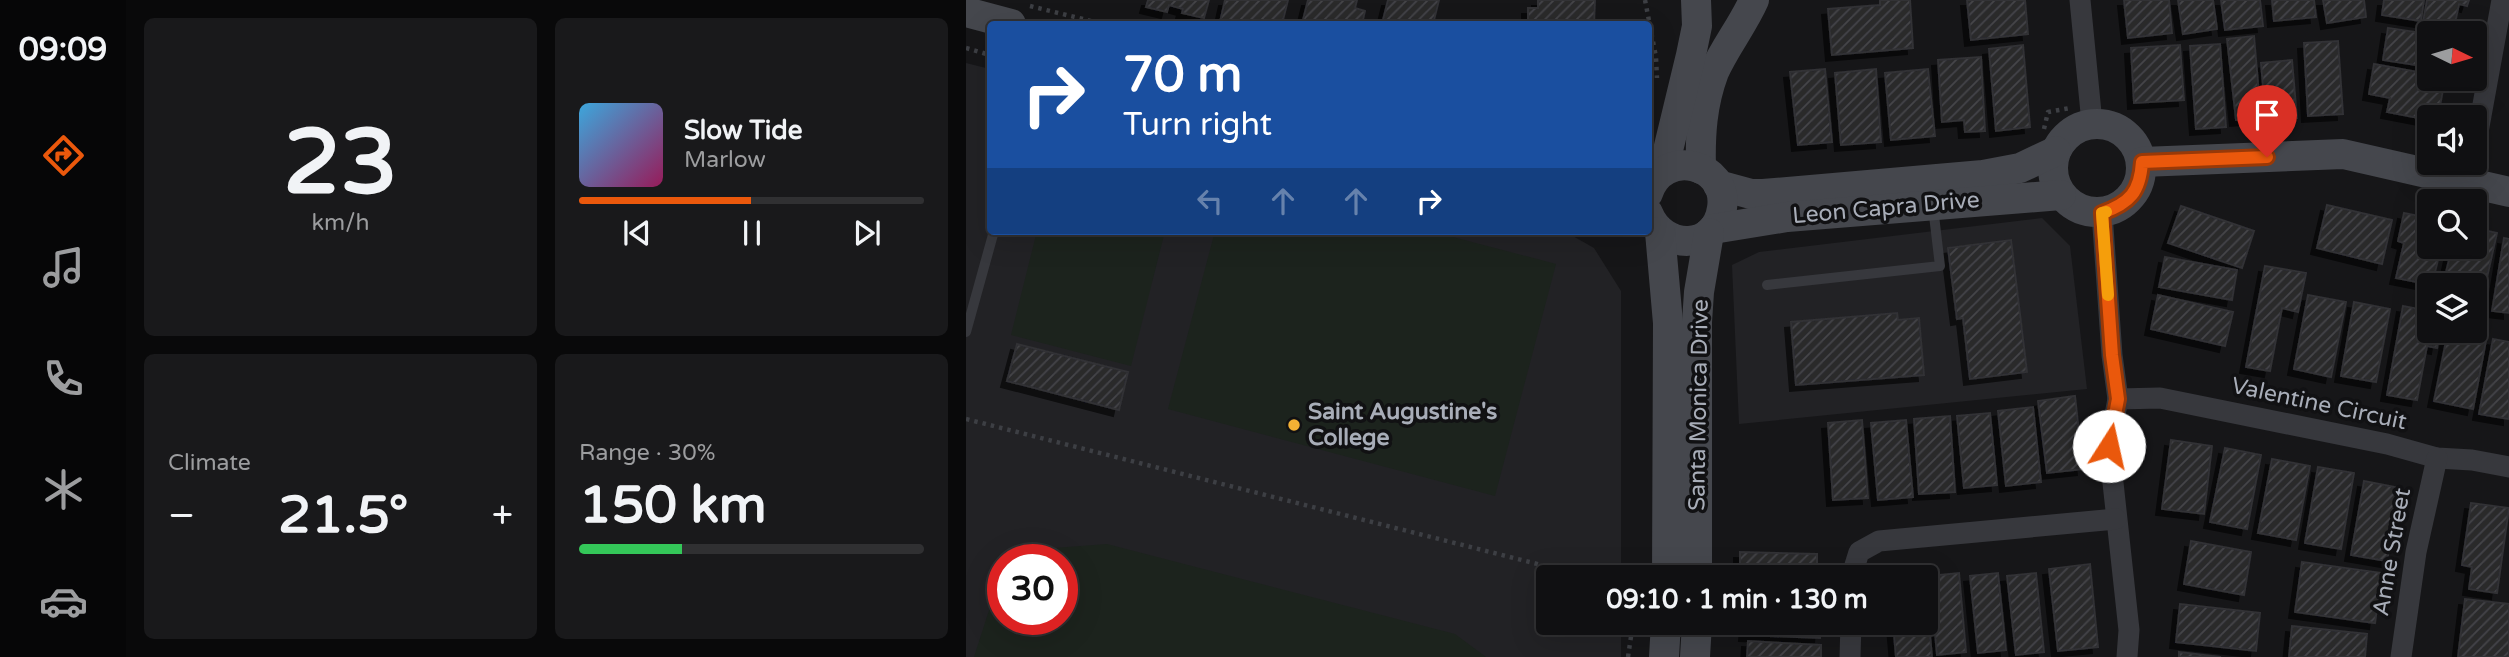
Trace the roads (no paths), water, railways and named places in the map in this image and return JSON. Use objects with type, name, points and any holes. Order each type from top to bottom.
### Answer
[{"type":"street","points":[[1654,179],[1695,36],[1696,0]]},
{"type":"street","points":[[1710,177],[1700,128],[1706,98],[1715,71],[1754,0]]},
{"type":"street","points":[[2080,0],[2092,114]]},
{"type":"street","points":[[2483,105],[2502,0]]},
{"type":"street","points":[[966,12],[1014,14]]},
{"type":"street","points":[[2092,114],[2133,141],[2142,162],[2140,180],[2132,196],[2119,207],[2102,213],[2079,209],[2061,195],[2052,173],[2049,142],[2070,132],[2092,114]]},
{"type":"street","name":"Leon Capra Drive","points":[[1654,179],[1678,165],[1751,194],[1763,194],[1983,175],[2020,167],[2049,142]]},
{"type":"street","points":[[2142,162],[2343,154],[2417,165]]},
{"type":"street","points":[[2475,175],[2509,192]]},
{"type":"street","name":"Santa Monica Drive","points":[[1697,565],[1699,292],[1711,231],[1723,208],[1722,196],[1710,177]]},
{"type":"street","name":"Leon Capra Drive","points":[[1652,222],[1672,239],[1685,241],[1698,239],[1711,231],[1787,217],[2061,195]]},
{"type":"street","points":[[2102,213],[2112,355],[2118,399],[2109,446],[2129,630],[2127,657]]},
{"type":"street","name":"Santa Monica Drive","points":[[1652,222],[1668,323],[1667,565]]},
{"type":"street","name":"Valentine Circuit","points":[[2118,399],[2160,398],[2387,444],[2438,458],[2472,460],[2509,467]]},
{"type":"street","name":"Anne Street","points":[[2401,657],[2416,552],[2438,458]]},
{"type":"street","points":[[1854,565],[1858,552],[1879,541],[2116,519]]},
{"type":"street","points":[[1664,657],[1666,635]]},
{"type":"street","points":[[1695,657],[1696,635]]},
{"type":"street","points":[[1850,657],[1851,635]]},
{"type":"lane","points":[[1767,285],[1940,266],[1933,205]]},
{"type":"lane","points":[[966,332],[993,235]]},
{"type":"place","name":"Saint Augustine's College","points":[[1294,425]]}]
